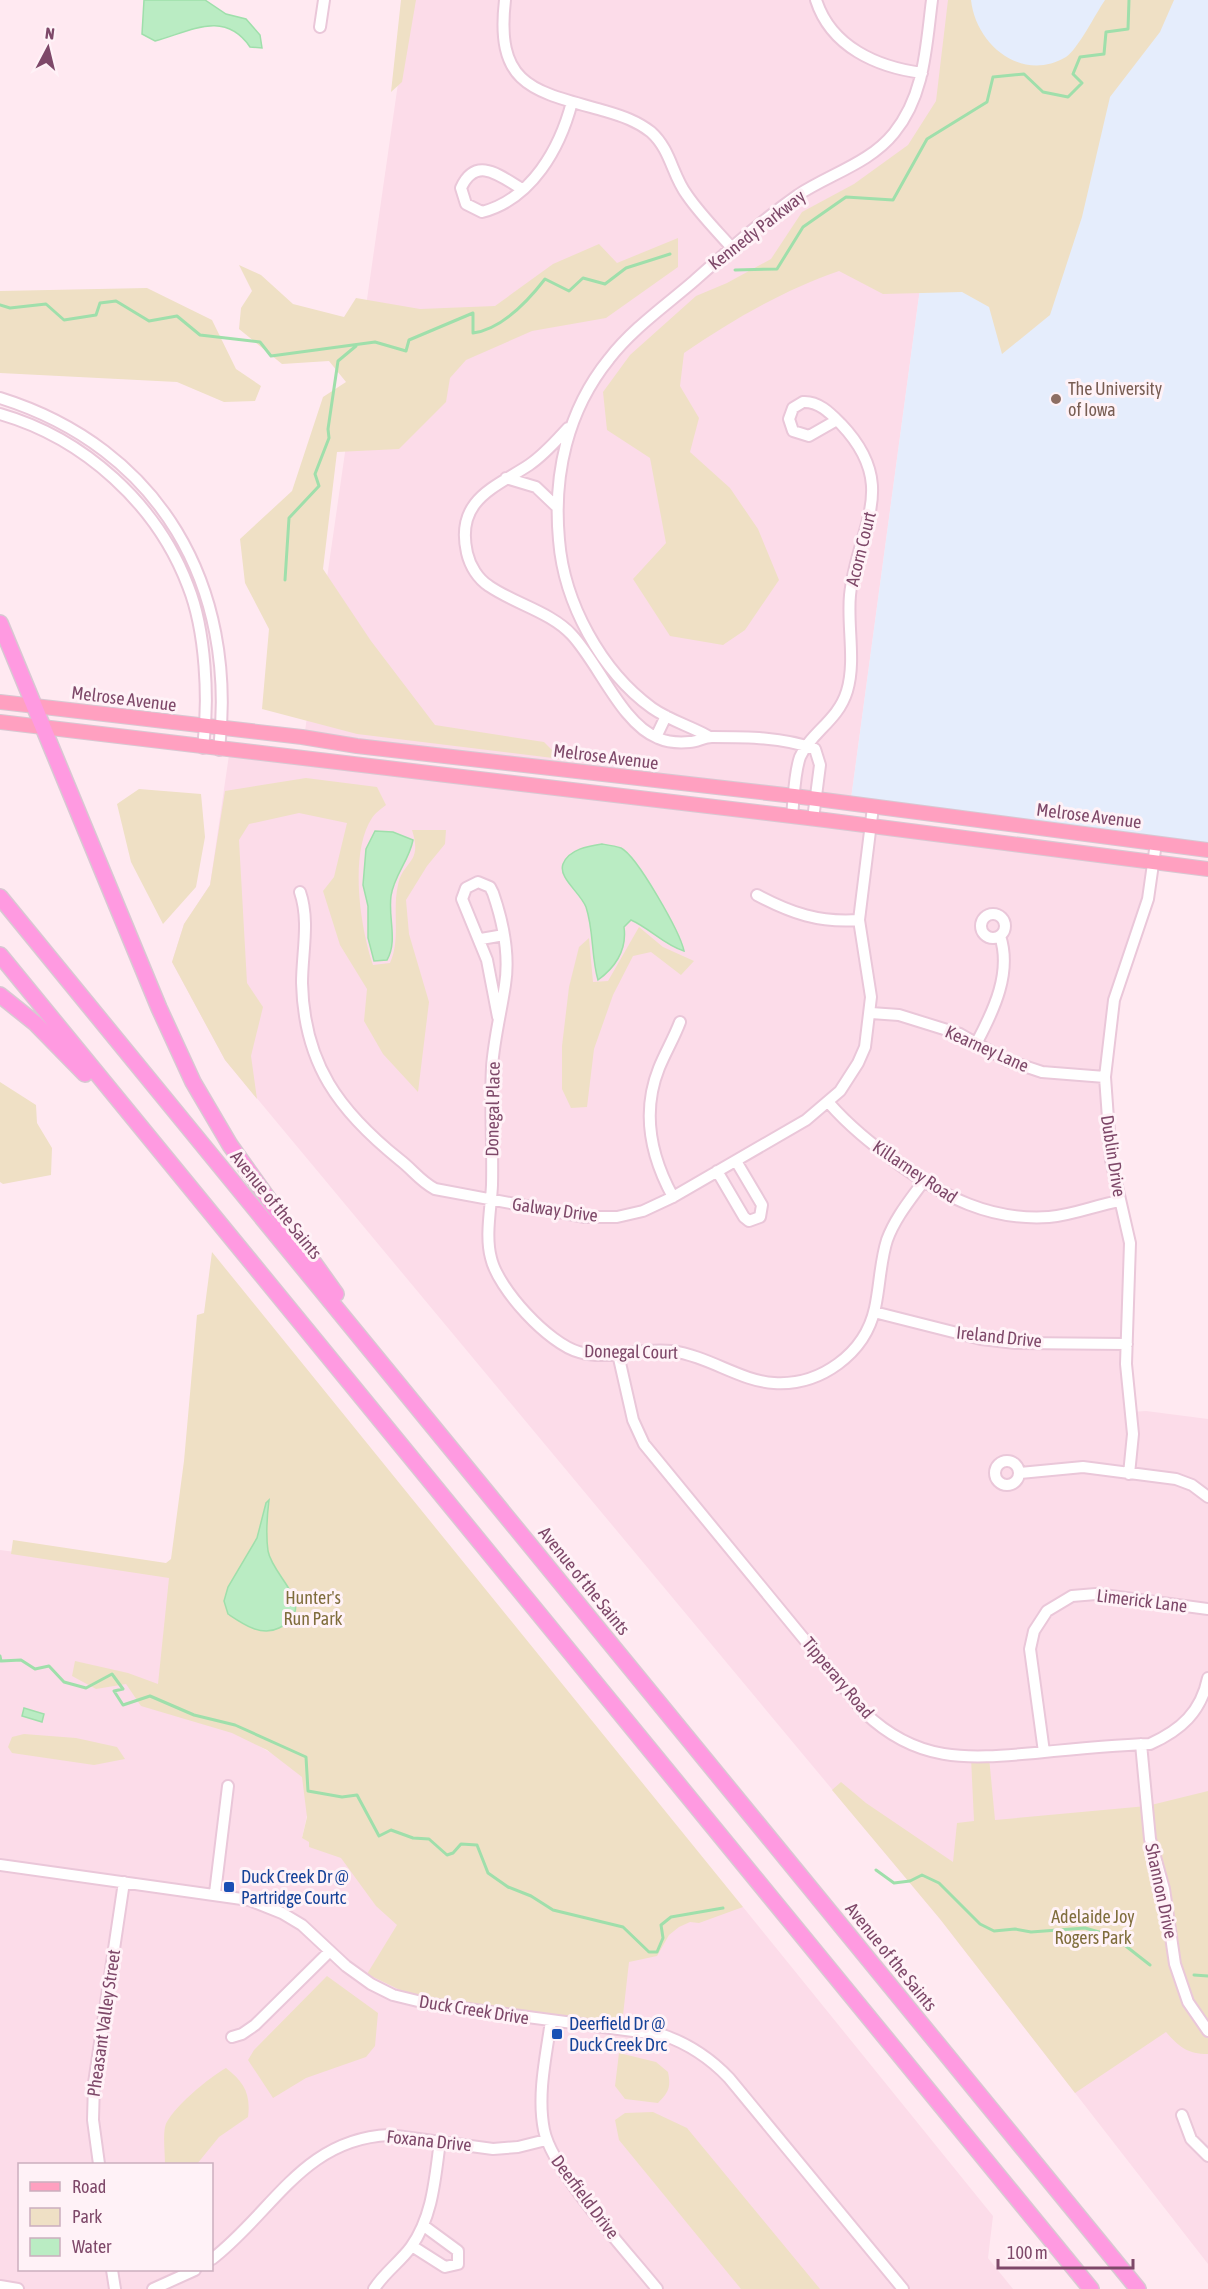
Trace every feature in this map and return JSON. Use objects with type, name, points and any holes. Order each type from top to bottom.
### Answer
[{"type":"highway","points":[[0,624],[36,706],[159,1008],[193,1082],[230,1145],[399,1385]]},
{"type":"highway","name":"Avenue of the Saints","points":[[0,897],[1138,2289]]},
{"type":"highway","points":[[0,955],[1091,2289]]},
{"type":"highway","points":[[0,994],[66,1053],[297,1318]]},
{"type":"main road","name":"Melrose Avenue","points":[[0,702],[221,730],[794,796],[1208,850]]},
{"type":"main road","name":"Melrose Avenue","points":[[0,722],[219,750],[792,816],[1208,869]]},
{"type":"street","points":[[320,27],[324,0]]},
{"type":"street","points":[[505,0],[502,39],[510,64],[534,88],[572,102],[625,117],[649,131],[665,149],[687,196],[732,248]]},
{"type":"street","points":[[816,0],[828,23],[848,46],[877,62],[922,73]]},
{"type":"street","name":"Kennedy Parkway","points":[[708,736],[691,742],[656,737],[638,726],[628,716],[568,631],[552,619],[489,586],[481,579],[471,564],[465,536],[470,513],[483,493],[542,455],[571,425],[609,358],[628,338],[775,211],[802,193],[867,158],[881,147],[910,109],[922,73],[932,0]]},
{"type":"street","points":[[522,189],[490,171],[480,169],[471,173],[461,188],[466,204],[482,212],[500,205],[522,189],[546,165],[563,133],[572,102]]},
{"type":"street","points":[[0,398],[33,409],[70,426],[102,447],[127,467],[177,530],[199,574],[210,605],[223,713],[219,750]]},
{"type":"street","points":[[0,414],[42,429],[74,447],[113,476],[146,512],[174,553],[189,588],[204,658],[203,748]]},
{"type":"street","name":"Acorn Court","points":[[807,746],[837,714],[848,688],[850,593],[872,507],[872,482],[864,456],[852,436],[837,420]]},
{"type":"street","name":"Kennedy Parkway","points":[[571,425],[561,468],[556,506],[559,547],[567,583],[592,639],[629,689],[666,716],[708,736],[791,741],[807,746]]},
{"type":"street","points":[[506,478],[536,487],[556,506]]},
{"type":"street","points":[[582,648],[592,639]]},
{"type":"street","points":[[656,737],[666,716]]},
{"type":"street","points":[[792,816],[800,759],[807,746],[815,749],[819,757],[813,819]]},
{"type":"street","name":"Galway Drive","points":[[300,892],[306,909],[302,984],[304,1019],[309,1044],[329,1086],[378,1143],[425,1184],[446,1191],[602,1218],[634,1214],[673,1197],[806,1120],[829,1102],[858,1063],[865,1047],[871,1013],[869,980],[859,936],[859,920],[873,807]]},
{"type":"street","name":"Dublin Drive","points":[[1129,1474],[1133,1434],[1127,1382],[1126,1344],[1130,1243],[1107,1132],[1105,1077],[1114,1000],[1149,899],[1156,843]]},
{"type":"street","name":"Donegal Place","points":[[491,1200],[492,1065],[498,1017],[506,983],[504,935],[490,887],[485,884],[472,883],[463,894],[462,899],[481,939],[498,1017]]},
{"type":"street","points":[[757,894],[783,908],[813,919],[859,920]]},
{"type":"street","points":[[481,939],[504,935]]},
{"type":"street","points":[[977,1042],[996,1003],[1002,982],[1004,959],[1000,936]]},
{"type":"street","name":"Kearney Lane","points":[[871,1013],[899,1015],[977,1042],[1006,1060],[1042,1072],[1105,1077]]},
{"type":"street","points":[[673,1197],[655,1158],[649,1124],[650,1106],[658,1070],[680,1022]]},
{"type":"street","name":"Killarney Road","points":[[829,1102],[859,1135],[923,1182],[962,1204],[1006,1216],[1050,1217],[1120,1201]]},
{"type":"street","points":[[717,1171],[744,1217],[749,1221],[756,1221],[760,1218],[762,1205],[736,1161]]},
{"type":"street","name":"Donegal Court","points":[[491,1200],[489,1247],[494,1268],[537,1326],[554,1341],[579,1353],[618,1354],[669,1351],[711,1360],[759,1380],[788,1383],[803,1381],[830,1370],[847,1357],[862,1340],[874,1312],[887,1241],[901,1213],[923,1182]]},
{"type":"street","name":"Ireland Drive","points":[[874,1312],[981,1339],[1015,1343],[1126,1344]]},
{"type":"street","name":"Tipperary Road","points":[[618,1354],[633,1420],[644,1444],[875,1722],[914,1746],[953,1757],[1141,1744],[1161,1739],[1186,1722],[1199,1706],[1208,1678]]},
{"type":"street","points":[[1020,1473],[1070,1467],[1176,1479],[1192,1485],[1208,1497]]},
{"type":"street","name":"Limerick Lane","points":[[1044,1752],[1030,1649],[1034,1630],[1047,1611],[1072,1596],[1096,1594],[1208,1609]]},
{"type":"street","name":"Shannon Drive","points":[[1141,1744],[1150,1839],[1164,1889],[1175,1964],[1188,2002],[1208,2031]]},
{"type":"street","points":[[215,1893],[228,1786]]},
{"type":"street","name":"Duck Creek Drive","points":[[0,1865],[215,1893],[249,1900],[282,1913],[302,1925],[358,1976],[393,1995],[430,2004],[663,2035],[704,2056],[729,2078],[903,2289]]},
{"type":"street","name":"Pheasant Valley Street","points":[[99,2163],[93,2120],[94,2084],[124,1882]]},
{"type":"street","points":[[232,2037],[242,2034],[255,2025],[330,1951]]},
{"type":"street","name":"Deerfield Drive","points":[[550,2021],[542,2102],[546,2140],[561,2170],[657,2289]]},
{"type":"street","points":[[1182,2115],[1191,2139],[1208,2156]]},
{"type":"street","name":"Foxana Drive","points":[[213,2258],[304,2168],[341,2143],[370,2136],[396,2135],[507,2149],[546,2140]]},
{"type":"street","points":[[374,2289],[412,2246],[424,2226],[430,2206],[440,2141]]},
{"type":"street","points":[[412,2246],[445,2266],[454,2267],[458,2264],[458,2251],[424,2226]]},
{"type":"street","points":[[112,2271],[115,2289]]},
{"type":"street","points":[[153,2289],[193,2271]]},
{"type":"street","points":[[0,2286],[18,2289]]},
{"type":"shaded area","points":[[410,0],[959,0],[851,799],[358,742],[305,731]]},
{"type":"shaded area","name":"The University of Iowa","points":[[959,0],[1208,0],[1208,845],[851,799]]},
{"type":"shaded area","points":[[229,755],[749,815],[1153,867],[1122,971],[1105,1104],[1128,1227],[1131,1412],[1146,1411],[1208,1419],[1208,2264],[940,1919],[225,1060],[172,962],[184,924],[210,885]]},
{"type":"shaded area","points":[[0,1550],[169,1572],[242,1736],[315,1779],[302,1838],[743,1907],[993,2216],[988,2258],[1013,2289],[0,2289]]},
{"type":"green space","points":[[401,0],[416,0],[402,82],[391,92]]},
{"type":"green space","points":[[948,0],[971,0],[982,32],[992,45],[1004,55],[1018,62],[1033,65],[1049,64],[1071,53],[1105,0],[1174,0],[1160,32],[1110,97],[1082,217],[1050,315],[1002,354],[989,307],[962,292],[883,294],[839,271],[798,287],[759,307],[684,353],[680,386],[699,418],[690,452],[730,488],[758,529],[779,580],[745,630],[723,645],[670,636],[633,579],[666,543],[650,458],[607,430],[603,392],[630,355],[696,296],[727,283],[771,259],[802,212],[854,184],[908,145],[936,101]]},
{"type":"green space","points":[[678,238],[678,267],[606,318],[532,331],[466,360],[450,378],[446,402],[399,449],[337,452],[323,569],[371,641],[435,725],[544,742],[561,759],[357,734],[262,709],[269,629],[245,583],[240,539],[292,491],[323,397],[346,382],[329,361],[282,364],[239,329],[241,308],[252,291],[239,265],[261,275],[293,304],[344,317],[356,298],[420,309],[495,306],[553,264],[599,244],[617,263]]},
{"type":"green space","points":[[147,288],[212,320],[236,369],[261,386],[255,401],[224,402],[177,382],[0,373],[0,291]]},
{"type":"green space","points":[[306,778],[377,787],[386,805],[373,816],[365,833],[359,870],[361,911],[373,965],[390,963],[393,954],[396,934],[396,895],[400,877],[414,856],[415,841],[412,830],[446,830],[445,844],[427,866],[406,900],[409,934],[429,1002],[418,1092],[383,1054],[364,1021],[367,989],[340,945],[323,891],[334,877],[347,823],[299,813],[249,824],[239,840],[247,983],[263,1007],[251,1056],[257,1099],[225,1060],[172,962],[184,924],[210,885],[225,791]]},
{"type":"green space","points":[[139,789],[201,794],[205,837],[196,887],[163,924],[131,862],[117,804]]},
{"type":"green space","points":[[639,927],[663,947],[694,961],[681,975],[651,952],[633,956],[613,995],[594,1049],[587,1107],[571,1108],[562,1089],[562,1046],[569,987],[579,947],[589,938],[593,982],[608,981]]},
{"type":"green space","points":[[0,1082],[36,1105],[37,1123],[52,1148],[51,1175],[3,1184],[0,1182]]},
{"type":"green space","name":"Hunter's Run Park","points":[[212,1252],[743,1907],[699,1923],[690,1922],[679,1927],[669,1935],[657,1956],[629,1962],[622,2024],[425,1997],[400,1990],[367,1974],[397,1925],[376,1906],[341,1858],[309,1847],[309,1842],[302,1838],[307,1817],[302,1777],[267,1750],[232,1733],[141,1706],[126,1684],[96,1689],[72,1676],[75,1661],[128,1673],[158,1684],[169,1578],[11,1554],[13,1540],[166,1563],[171,1559],[184,1461],[197,1315],[204,1313]]},
{"type":"green space","points":[[24,1734],[76,1738],[117,1747],[125,1759],[94,1765],[12,1753],[8,1747],[12,1737]]},
{"type":"green space","name":"Adelaide Joy Rogers Park","points":[[989,1757],[995,1820],[1147,1806],[1208,1791],[1208,2054],[1184,2049],[1166,2032],[1075,2093],[940,1919],[832,1790],[841,1782],[866,1803],[953,1862],[957,1823],[974,1821],[971,1758]]},
{"type":"green space","points":[[327,1976],[378,2013],[375,2046],[366,2057],[306,2078],[273,2098],[248,2060],[254,2050]]},
{"type":"green space","points":[[619,2053],[656,2062],[668,2072],[668,2089],[658,2103],[625,2099],[615,2086]]},
{"type":"green space","points":[[226,2068],[237,2078],[247,2095],[248,2117],[219,2137],[198,2163],[165,2163],[164,2131],[168,2120],[191,2094]]},
{"type":"green space","points":[[653,2112],[687,2128],[820,2289],[741,2289],[619,2140],[615,2120],[625,2113]]},
{"type":"water","points":[[144,0],[205,0],[226,14],[246,19],[260,35],[262,48],[250,47],[240,35],[217,26],[193,29],[155,41],[142,34]]},
{"type":"water","points":[[375,831],[393,832],[413,840],[391,896],[392,945],[390,953],[387,960],[374,961],[368,938],[368,906],[363,885],[366,849]]},
{"type":"water","points":[[602,844],[621,848],[637,865],[667,912],[684,951],[670,945],[631,920],[624,927],[624,943],[619,956],[598,980],[586,907],[566,880],[562,869],[570,855],[586,847]]},
{"type":"water","points":[[269,1500],[268,1551],[291,1592],[295,1602],[295,1611],[291,1620],[279,1628],[266,1631],[252,1628],[228,1614],[224,1601],[228,1587],[257,1538],[266,1503]]},
{"type":"water","points":[[24,1708],[44,1714],[42,1722],[22,1716]]},
{"type":"waterway","points":[[735,270],[777,269],[803,227],[846,197],[893,200],[927,139],[987,102],[993,77],[1024,74],[1043,92],[1068,97],[1082,83],[1073,74],[1080,57],[1104,54],[1106,32],[1128,29],[1129,0]]},
{"type":"waterway","points":[[0,305],[10,308],[46,304],[64,320],[96,315],[100,303],[116,301],[149,321],[177,316],[200,335],[260,342],[271,356],[375,342],[406,351],[409,340],[473,313],[473,333],[494,326],[514,313],[545,279],[569,291],[583,278],[605,284],[626,268],[670,254]]},
{"type":"waterway","points":[[285,580],[289,518],[319,486],[315,474],[329,438],[328,429],[338,361],[356,346]]},
{"type":"waterway","points":[[0,1656],[1,1661],[21,1660],[35,1669],[49,1666],[64,1682],[86,1688],[112,1674],[123,1689],[114,1691],[123,1705],[150,1696],[194,1715],[235,1725],[306,1757],[308,1791],[342,1797],[357,1795],[379,1836],[391,1830],[413,1838],[429,1839],[447,1855],[453,1853],[461,1844],[477,1845],[488,1873],[508,1887],[531,1896],[553,1910],[623,1927],[649,1952],[657,1952],[663,1938],[661,1925],[671,1917],[723,1908]]},
{"type":"waterway","points":[[876,1870],[894,1883],[910,1881],[922,1875],[939,1883],[980,1924],[994,1931],[1015,1929],[1031,1932],[1085,1928],[1113,1936],[1150,1965]]},
{"type":"waterway","points":[[1194,1975],[1208,1976]]},
{"type":"place","name":"The University of Iowa","points":[[1056,399]]},
{"type":"place","name":"Duck Creek Dr @ Partridge Courtc","points":[[229,1887]]},
{"type":"place","name":"Deerfield Dr @ Duck Creek Drc","points":[[557,2034]]}]
